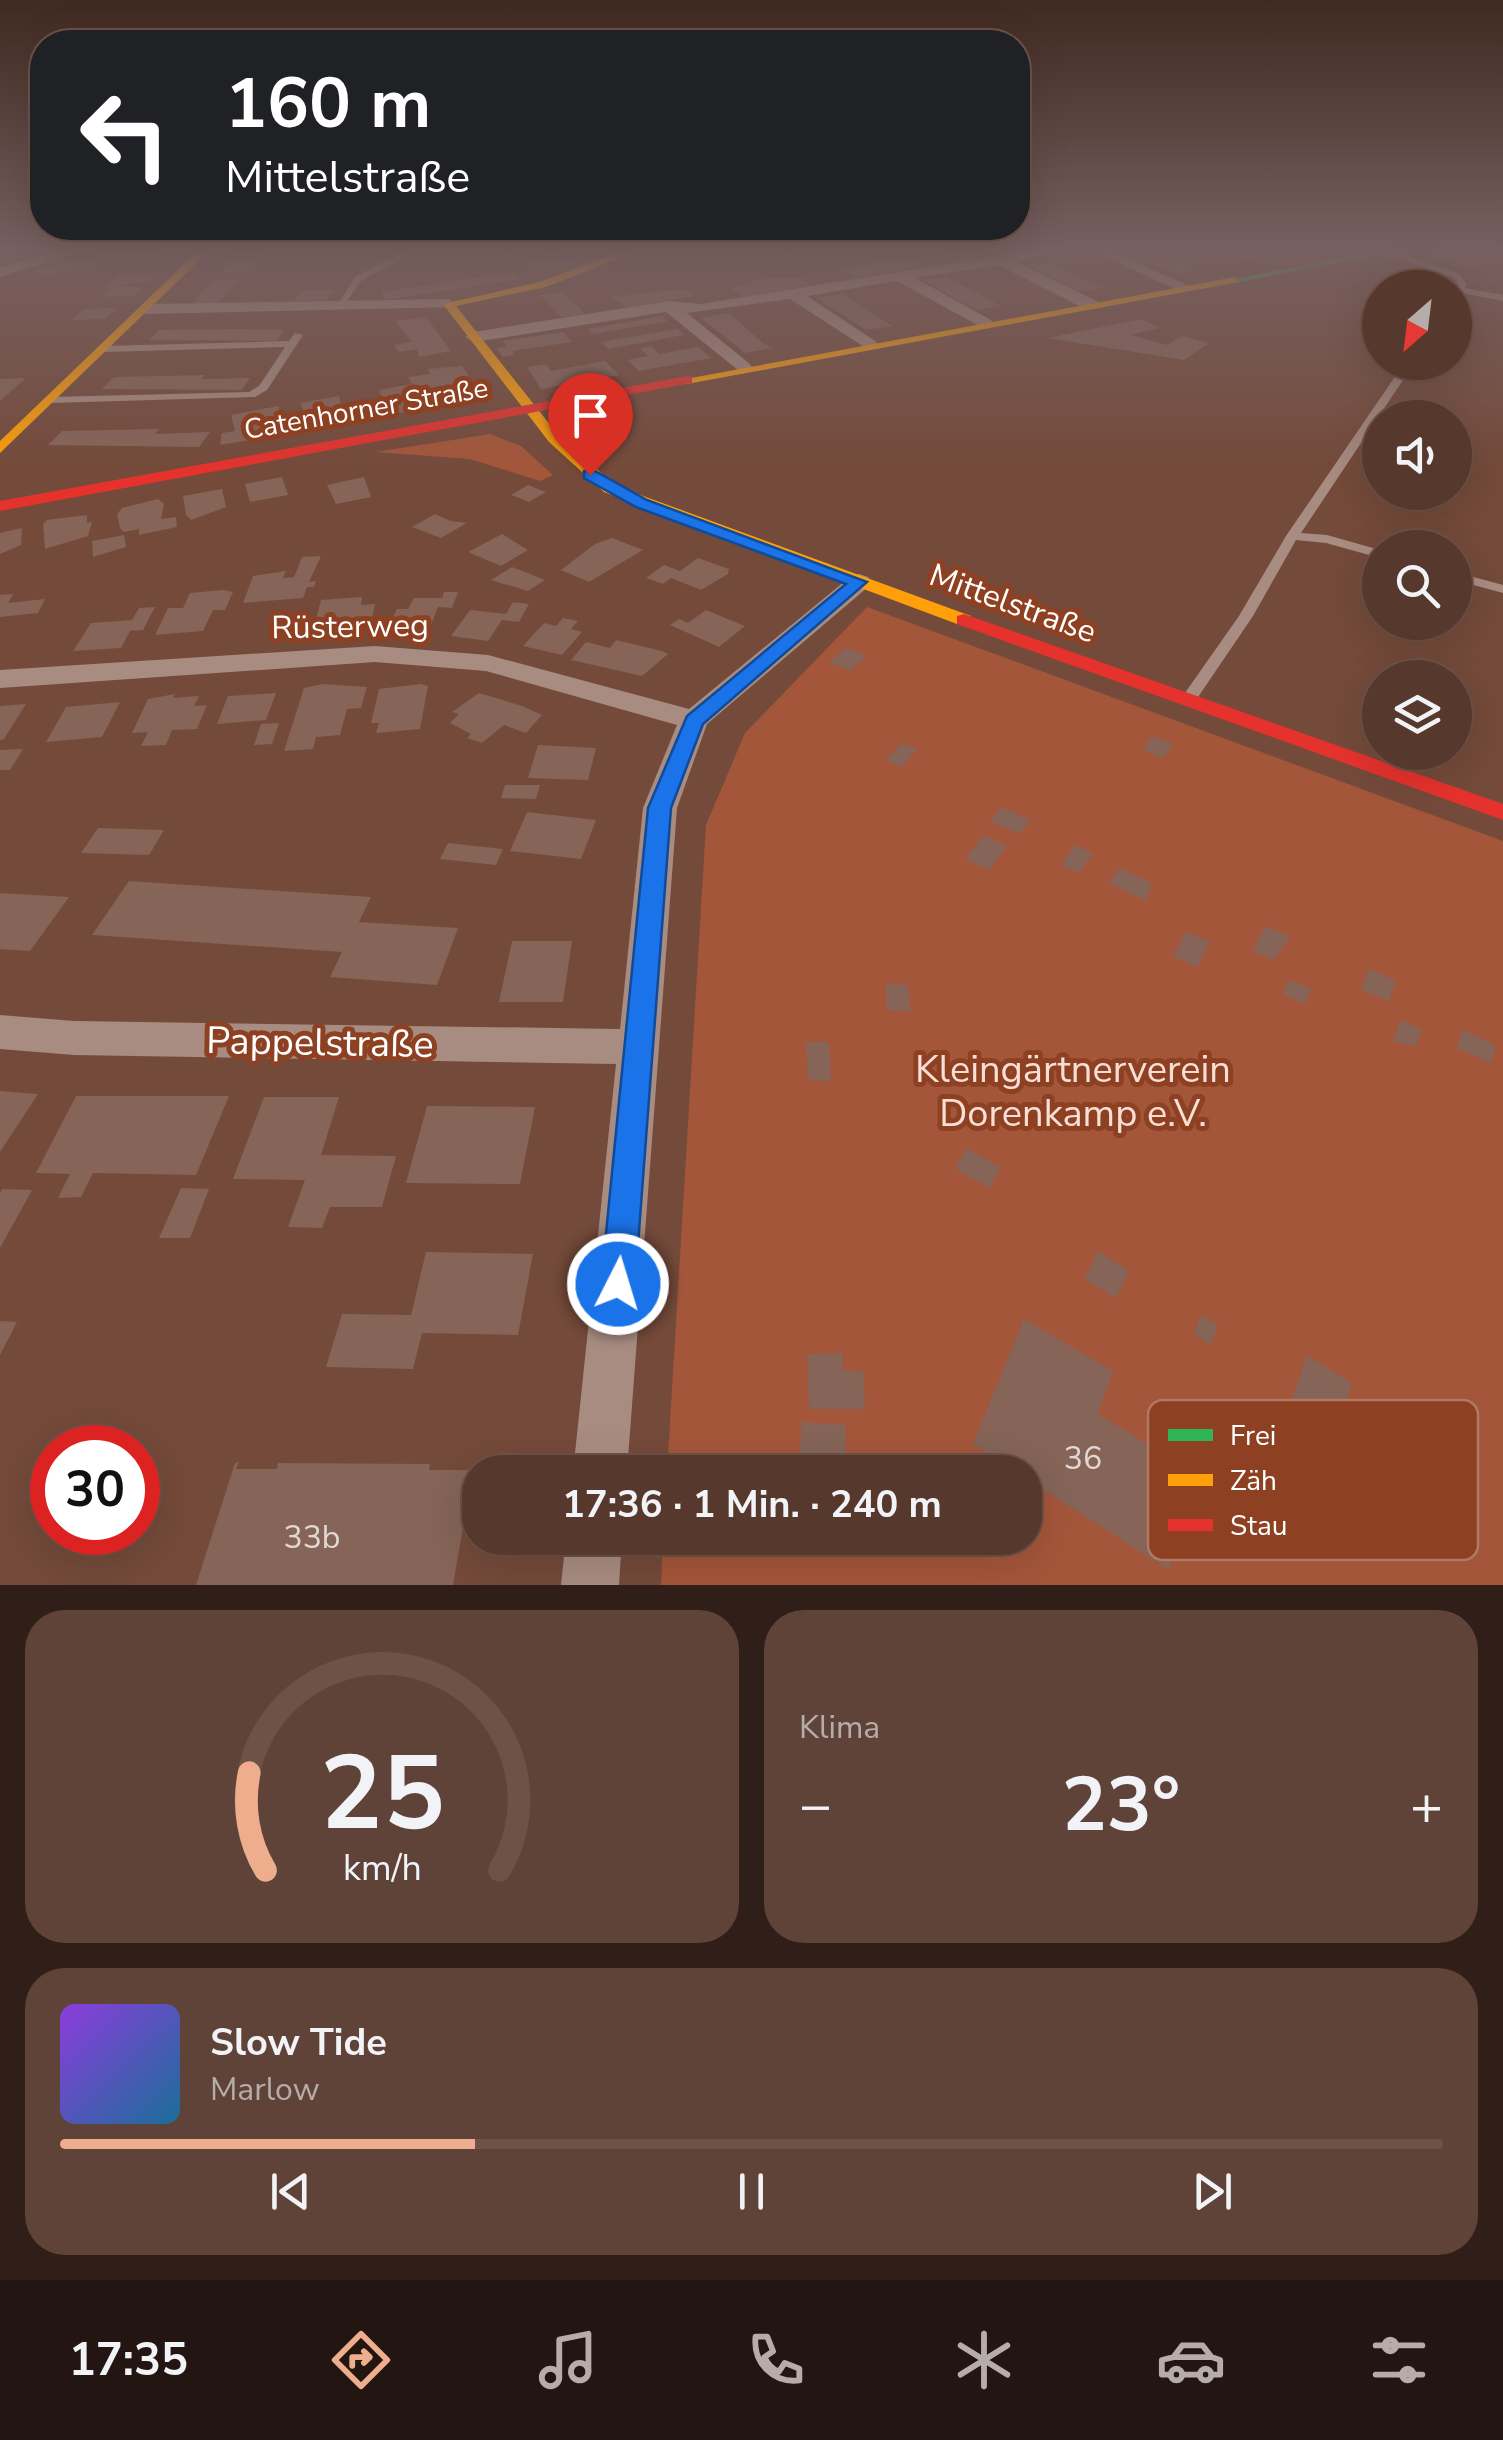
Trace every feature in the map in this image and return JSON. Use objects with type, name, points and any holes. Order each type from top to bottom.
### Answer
[{"type":"street","points":[[0,449],[131,323]]},
{"type":"street","name":"Mittelstraße","points":[[463,323],[530,408],[590,475],[610,489],[858,582],[1503,812]]},
{"type":"street","points":[[474,337],[562,323]]},
{"type":"street","points":[[689,323],[743,368]]},
{"type":"street","points":[[835,323],[869,346]]},
{"type":"street","name":"Catenhorner Straße","points":[[0,506],[990,323]]},
{"type":"street","points":[[602,1455],[660,808],[694,720],[858,582]]},
{"type":"street","name":"Rüsterweg","points":[[0,679],[375,654],[488,663],[694,720]]},
{"type":"street","name":"Pappelstraße","points":[[0,1032],[94,1038],[640,1047]]},
{"type":"street","points":[[590,1585],[593,1555]]},
{"type":"lane","points":[[51,400],[252,395],[262,388],[295,340],[104,349]]},
{"type":"lane","points":[[1188,700],[1398,380]]},
{"type":"lane","points":[[1292,536],[1327,539],[1362,549]]},
{"type":"lane","points":[[1472,581],[1503,589]]},
{"type":"green space","points":[[490,434],[521,446],[553,475],[540,481],[470,459],[376,452]]},
{"type":"green space","name":"Kleingärtnerverein Dorenkamp e.V.","points":[[867,607],[1503,841],[1503,1585],[661,1585],[662,1555],[1042,1555],[1042,1455],[668,1455],[706,825],[745,733]]},
{"type":"building","points":[[397,323],[430,323],[451,351],[419,357],[417,349],[399,352],[394,345],[412,342]]},
{"type":"building","points":[[621,323],[657,323],[593,334],[587,329]]},
{"type":"building","points":[[707,323],[740,323],[773,348],[745,353]]},
{"type":"building","points":[[855,323],[892,326],[866,330]]},
{"type":"building","points":[[1122,323],[1149,323],[1160,328],[1130,335],[1167,345],[1182,336],[1209,343],[1184,360],[1048,338]]},
{"type":"building","points":[[677,329],[684,335],[608,349],[601,342]]},
{"type":"building","points":[[159,330],[284,330],[277,341],[149,340]]},
{"type":"building","points":[[563,332],[572,342],[512,351],[515,355],[503,357],[496,348],[507,347],[503,341]]},
{"type":"building","points":[[651,346],[659,354],[698,347],[711,358],[639,371],[627,360],[648,356],[640,348]]},
{"type":"building","points":[[605,361],[619,375],[541,389],[527,367],[546,364],[551,371]]},
{"type":"building","points":[[462,366],[484,398],[309,429],[306,421],[330,415],[325,408],[304,412],[300,403],[339,396],[342,408],[384,401],[379,390],[412,384],[408,377],[430,374],[428,369]]},
{"type":"building","points":[[205,375],[201,379],[250,378],[242,390],[102,389],[114,377]]},
{"type":"building","points":[[26,378],[0,401],[0,379]]},
{"type":"building","points":[[278,406],[281,415],[264,418],[265,422],[281,419],[287,434],[220,445],[222,433],[235,431],[231,415]]},
{"type":"building","points":[[159,429],[155,434],[210,432],[199,447],[48,445],[62,431]]},
{"type":"building","points":[[282,477],[288,495],[250,502],[245,484]]},
{"type":"building","points":[[364,477],[371,497],[336,504],[327,485]]},
{"type":"building","points":[[528,485],[546,492],[529,502],[511,495]]},
{"type":"building","points":[[222,489],[226,507],[191,520],[186,515],[183,496]]},
{"type":"building","points":[[158,499],[164,504],[161,519],[176,517],[177,527],[139,535],[139,529],[124,532],[120,528],[117,514],[122,508]]},
{"type":"building","points":[[435,514],[467,523],[441,538],[412,527]]},
{"type":"building","points":[[87,515],[87,523],[92,522],[88,536],[45,549],[43,524],[47,520]]},
{"type":"building","points":[[22,528],[21,545],[0,554],[0,533]]},
{"type":"building","points":[[502,534],[528,550],[501,566],[468,552]]},
{"type":"building","points":[[124,535],[126,547],[93,557],[92,541]]},
{"type":"building","points":[[612,538],[643,550],[589,582],[561,570],[595,544]]},
{"type":"building","points":[[321,556],[309,582],[316,581],[314,587],[307,587],[303,598],[243,603],[253,576],[286,571],[283,578],[294,577],[302,557]]},
{"type":"building","points":[[698,558],[729,569],[728,574],[701,590],[671,578],[663,584],[646,578],[664,565],[680,571]]},
{"type":"building","points":[[512,567],[545,580],[528,591],[491,580]]},
{"type":"building","points":[[233,592],[225,610],[213,610],[203,631],[155,635],[168,608],[183,608],[190,593]]},
{"type":"building","points":[[444,592],[458,592],[452,608],[438,607],[427,635],[385,634],[397,609],[408,609],[414,598],[442,598]]},
{"type":"building","points":[[13,594],[8,603],[45,599],[38,613],[0,617],[0,595]]},
{"type":"building","points":[[362,597],[361,605],[375,604],[372,619],[339,623],[335,633],[312,635],[321,600]]},
{"type":"building","points":[[513,602],[529,604],[519,622],[502,620],[488,641],[451,636],[470,610],[506,614]]},
{"type":"building","points":[[155,607],[143,630],[130,631],[121,648],[73,651],[91,623],[132,620],[139,608]]},
{"type":"building","points":[[706,610],[745,626],[719,647],[670,625],[679,619],[688,623]]},
{"type":"building","points":[[563,618],[578,621],[571,629],[582,632],[562,655],[523,646],[544,623],[556,626]]},
{"type":"building","points":[[616,640],[668,654],[642,676],[571,660],[586,642],[610,648]]},
{"type":"building","points":[[846,647],[867,656],[850,671],[829,662]]},
{"type":"building","points":[[323,684],[367,687],[361,708],[347,709],[340,735],[316,737],[313,749],[284,751],[304,688]]},
{"type":"building","points":[[428,686],[420,729],[376,733],[379,723],[371,723],[379,689]]},
{"type":"building","points":[[276,693],[266,720],[217,724],[228,696]]},
{"type":"building","points":[[479,693],[542,715],[526,733],[504,725],[482,743],[467,738],[471,734],[450,723],[459,714],[452,712]]},
{"type":"building","points":[[175,694],[173,698],[199,696],[194,706],[207,705],[197,729],[172,730],[166,745],[141,746],[148,732],[132,733],[148,699]]},
{"type":"building","points":[[120,702],[102,737],[46,742],[66,707]]},
{"type":"building","points":[[26,704],[4,739],[0,740],[0,706]]},
{"type":"building","points":[[279,723],[272,744],[254,745],[261,724]]},
{"type":"building","points":[[1152,736],[1173,744],[1164,758],[1143,750]]},
{"type":"building","points":[[901,743],[917,749],[902,767],[886,760]]},
{"type":"building","points":[[538,745],[596,748],[588,780],[528,778]]},
{"type":"building","points":[[23,749],[10,770],[0,770],[0,750]]},
{"type":"building","points":[[505,785],[540,785],[536,799],[501,798]]},
{"type":"building","points":[[1001,807],[1030,820],[1020,834],[990,821]]},
{"type":"building","points":[[527,812],[596,820],[581,859],[510,851]]},
{"type":"building","points":[[98,828],[164,830],[149,855],[81,853]]},
{"type":"building","points":[[984,835],[1007,846],[989,870],[965,859]]},
{"type":"building","points":[[448,843],[503,849],[496,865],[440,859]]},
{"type":"building","points":[[1075,845],[1093,853],[1079,873],[1061,865]]},
{"type":"building","points":[[1119,868],[1152,883],[1146,901],[1109,883]]},
{"type":"building","points":[[129,881],[371,897],[359,922],[458,928],[437,985],[330,977],[342,952],[92,935]]},
{"type":"building","points":[[0,893],[69,897],[30,951],[0,949]]},
{"type":"building","points":[[1265,926],[1290,937],[1274,960],[1253,951]]},
{"type":"building","points":[[1187,932],[1210,942],[1197,967],[1173,956]]},
{"type":"building","points":[[512,941],[572,941],[563,1002],[499,1002]]},
{"type":"building","points":[[1369,968],[1396,981],[1389,1001],[1361,989]]},
{"type":"building","points":[[1289,980],[1311,989],[1305,1004],[1283,994]]},
{"type":"building","points":[[886,984],[908,985],[910,1011],[887,1010]]},
{"type":"building","points":[[1401,1020],[1422,1030],[1416,1046],[1393,1041]]},
{"type":"building","points":[[1462,1030],[1496,1045],[1491,1063],[1457,1048]]},
{"type":"building","points":[[806,1042],[829,1042],[831,1081],[808,1080]]},
{"type":"building","points":[[0,1091],[38,1094],[0,1152]]},
{"type":"building","points":[[76,1096],[229,1096],[196,1175],[93,1173],[81,1197],[58,1198],[70,1174],[36,1173]]},
{"type":"building","points":[[264,1097],[339,1097],[321,1155],[396,1156],[382,1207],[330,1207],[322,1228],[288,1227],[305,1180],[233,1179]]},
{"type":"building","points":[[427,1106],[535,1107],[520,1184],[406,1183]]},
{"type":"building","points":[[967,1148],[1001,1168],[989,1188],[955,1168]]},
{"type":"building","points":[[181,1188],[209,1189],[190,1238],[159,1238]]},
{"type":"building","points":[[2,1189],[32,1190],[0,1248],[0,1193]]},
{"type":"building","points":[[1098,1251],[1129,1271],[1116,1298],[1085,1279]]},
{"type":"building","points":[[426,1252],[533,1254],[518,1335],[422,1333],[413,1369],[326,1367],[342,1314],[411,1315]]},
{"type":"building","points":[[1201,1315],[1218,1325],[1211,1345],[1194,1334]]},
{"type":"building","points":[[1024,1319],[1113,1371],[1098,1414],[1148,1444],[1148,1557],[1042,1489],[1042,1455],[990,1455],[973,1444]]},
{"type":"building","points":[[0,1321],[17,1322],[0,1355]]},
{"type":"building","points":[[842,1353],[843,1371],[863,1371],[865,1409],[809,1409],[807,1354]]},
{"type":"building","points":[[1307,1356],[1352,1383],[1347,1400],[1292,1399]]},
{"type":"building","points":[[801,1422],[846,1425],[845,1455],[800,1455]]},
{"type":"building","points":[[239,1462],[236,1469],[277,1469],[278,1463],[430,1464],[429,1470],[462,1470],[462,1533],[453,1585],[196,1585],[235,1463]]},
{"type":"building","points":[[1153,1560],[1172,1560],[1169,1570]]},
{"type":"traffic: slow","points":[[0,449],[130,323]]},
{"type":"traffic: slow","points":[[464,323],[554,439],[610,489],[964,620]]},
{"type":"traffic: slow","points":[[687,380],[1000,323]]},
{"type":"traffic: jam","points":[[0,506],[687,380]]},
{"type":"traffic: jam","points":[[964,620],[1503,812]]},
{"type":"route","points":[[590,475],[642,503],[858,582],[694,720],[660,808],[618,1284]]}]
